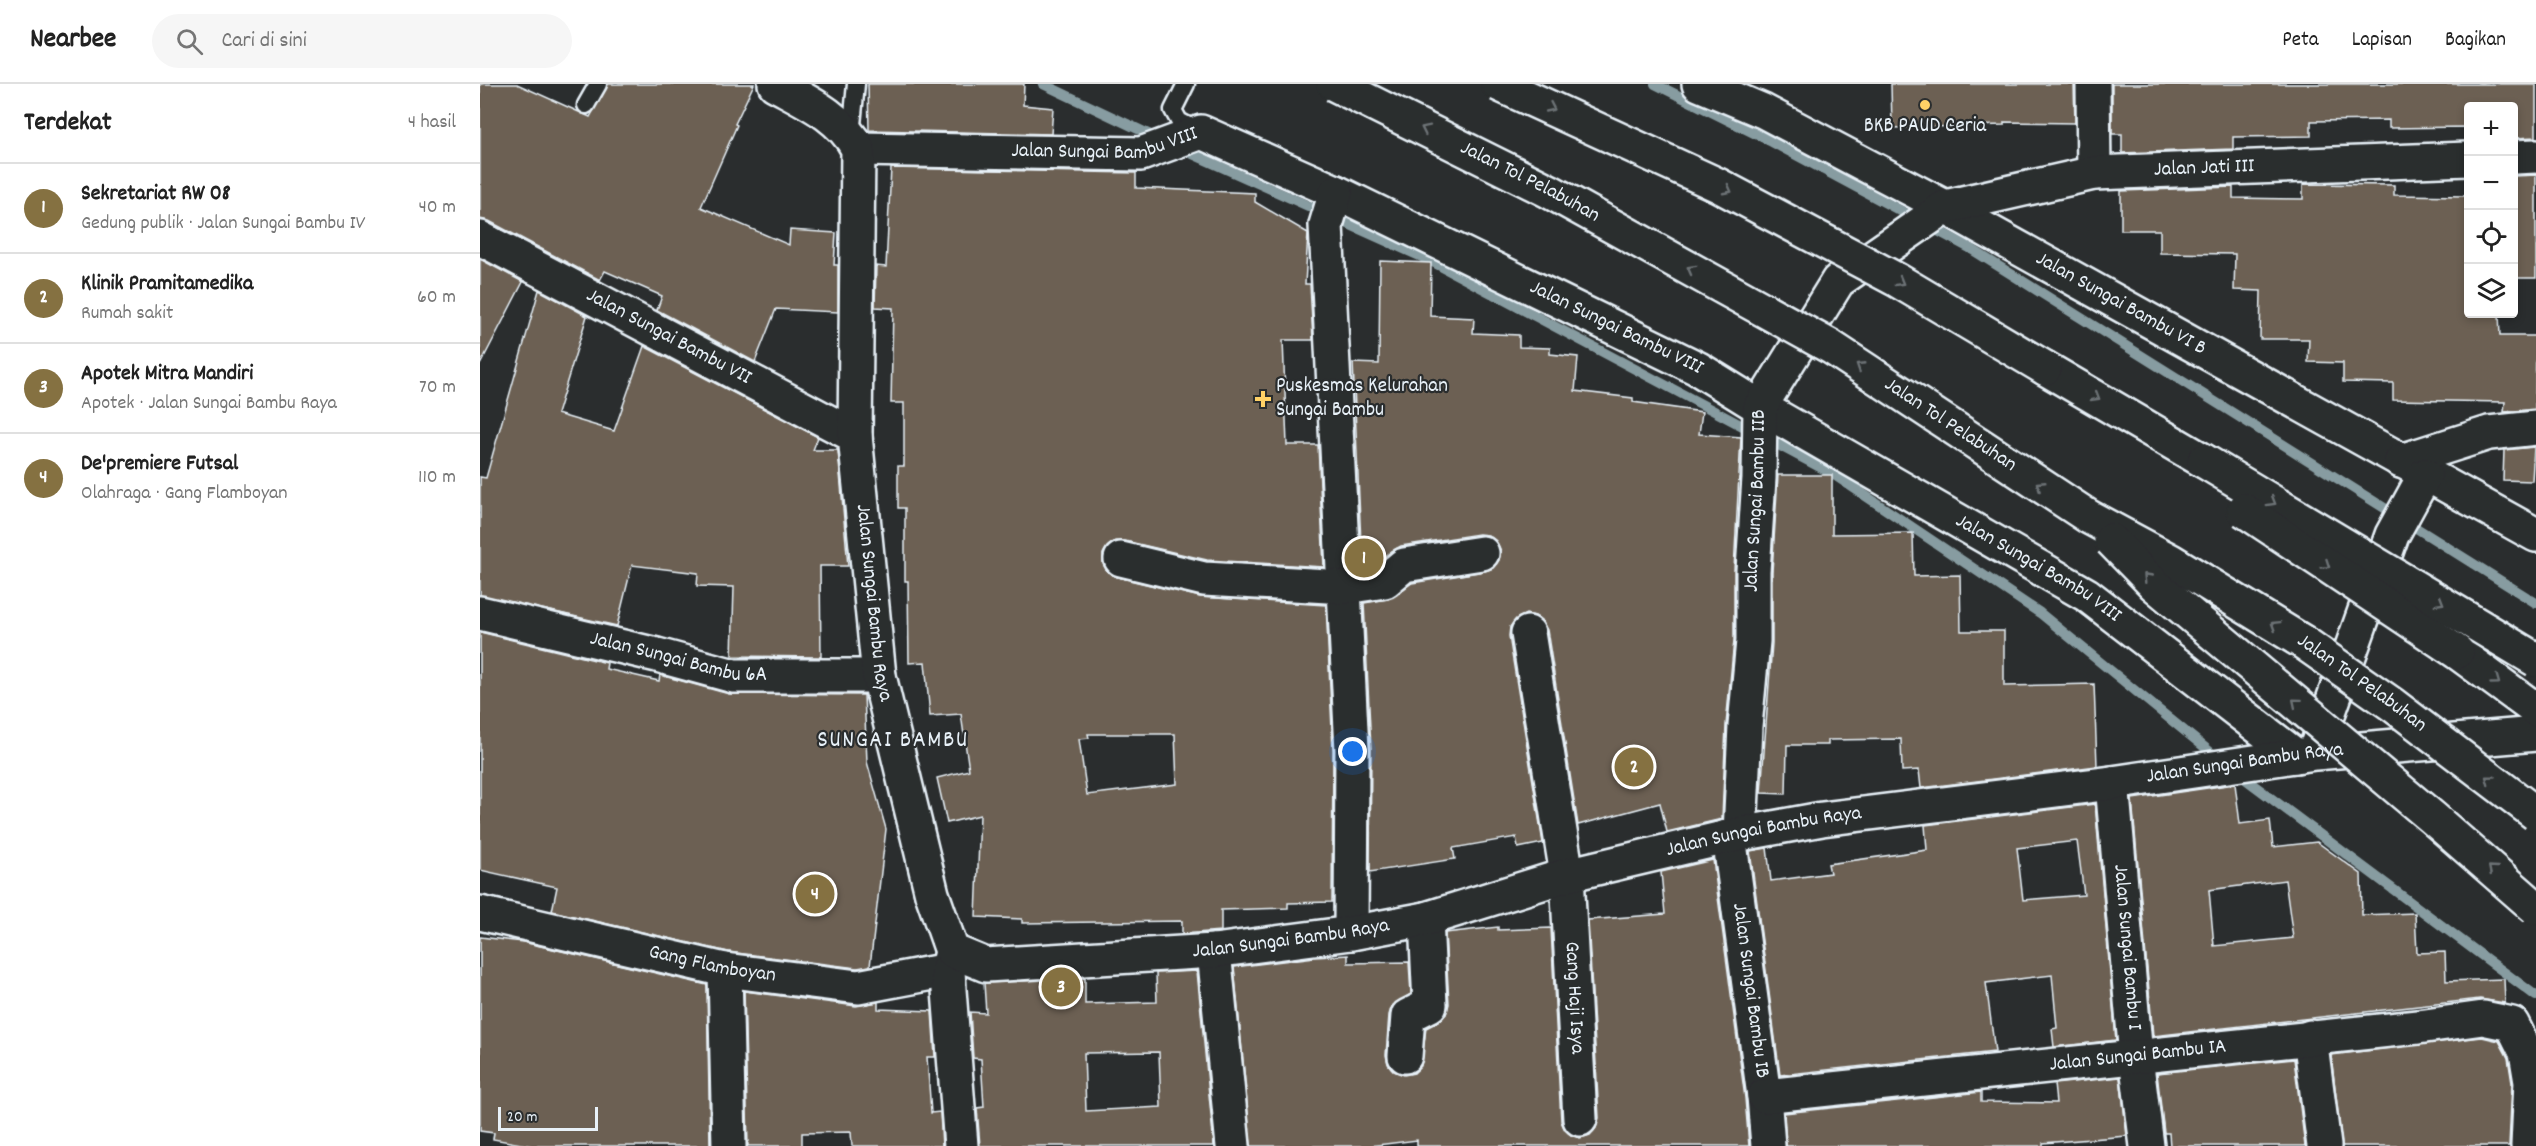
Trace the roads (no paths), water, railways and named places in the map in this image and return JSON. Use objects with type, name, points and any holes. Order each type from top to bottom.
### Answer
[{"type":"main road","points":[[775,84],[827,113],[855,142]]},
{"type":"main road","name":"Jalan Tol Pelabuhan","points":[[1334,84],[1549,191],[1831,347],[2089,517],[2171,561],[2303,642],[2393,705],[2536,814]]},
{"type":"main road","points":[[1498,84],[1718,185],[1886,274],[2536,660]]},
{"type":"main road","name":"Jalan Sungai Bambu VI B","points":[[1699,84],[1763,98],[1926,221],[2413,468],[2536,535]]},
{"type":"main road","points":[[2093,84],[2094,173]]},
{"type":"main road","name":"Jalan Sungai Bambu VIII","points":[[855,142],[1141,154],[1194,134],[1332,204],[1697,368],[1760,412],[2087,595],[2305,755]]},
{"type":"main road","name":"Jalan Sungai Bambu Raya","points":[[855,142],[855,436],[879,676],[950,961],[986,965],[1214,951],[1351,933],[1426,919],[1567,875],[1735,835],[1822,819],[2112,783],[2305,755],[2536,734]]},
{"type":"main road","points":[[2518,157],[2536,156]]},
{"type":"main road","name":"Jalan Jati III","points":[[1926,221],[2094,173],[2464,159]]},
{"type":"main road","points":[[1332,204],[1352,750],[1351,933]]},
{"type":"main road","name":"Jalan Sungai Bambu IIB","points":[[1735,835],[1753,641],[1753,572],[1759,478],[1760,412],[1838,281],[1926,221]]},
{"type":"main road","name":"Jalan Sungai Bambu VII","points":[[480,238],[855,436]]},
{"type":"main road","points":[[2305,755],[2392,535],[2408,504],[2413,468],[2489,433],[2536,428]]},
{"type":"main road","points":[[2204,462],[2218,490],[2230,500],[2457,652],[2536,710]]},
{"type":"main road","points":[[2089,517],[2154,584],[2433,818],[2536,908]]},
{"type":"main road","points":[[1121,559],[1203,579],[1345,587],[1365,586],[1385,581],[1404,565],[1482,553]]},
{"type":"main road","name":"Jalan Sungai Bambu 6A","points":[[480,613],[657,655],[734,676],[879,676]]},
{"type":"main road","name":"Gang Haji Isya","points":[[1528,633],[1567,875],[1580,1119]]},
{"type":"main road","name":"Jalan Sungai Bambu I","points":[[2112,783],[2136,1057],[2147,1146]]},
{"type":"main road","name":"Jalan Sungai Bambu IB","points":[[1735,835],[1768,1146]]},
{"type":"main road","name":"Gang Flamboyan","points":[[481,918],[725,970],[858,987],[950,961]]},
{"type":"main road","points":[[1405,1056],[1408,1016],[1430,1005],[1426,919]]},
{"type":"main road","points":[[1214,951],[1233,1146]]},
{"type":"main road","points":[[950,961],[961,1146]]},
{"type":"main road","points":[[725,970],[729,1146]]},
{"type":"main road","name":"Jalan Sungai Bambu IA","points":[[1764,1096],[2483,1018],[2512,1024],[2526,1053],[2531,1082],[2528,1146]]},
{"type":"main road","points":[[2310,1038],[2324,1146]]},
{"type":"lane","points":[[586,105],[598,84]]},
{"type":"lane","points":[[855,142],[856,84]]},
{"type":"lane","points":[[1186,84],[1173,110],[1179,121],[1194,134]]},
{"type":"waterway","points":[[1043,84],[1159,139]]},
{"type":"waterway","points":[[1655,84],[1772,142],[1968,247],[2536,603]]},
{"type":"waterway","points":[[1179,148],[1433,262],[1833,474],[2040,613],[2219,759]]},
{"type":"waterway","points":[[2236,772],[2536,996]]},
{"type":"place","name":"BKB PAUD Ceria","points":[[1925,105]]},
{"type":"place","name":"Puskesmas Kelurahan Sungai Bambu","points":[[1263,399]]},
{"type":"place","name":"Sekretariat RW 08","points":[[1364,558]]},
{"type":"place","name":"Klinik Pramitamedika","points":[[1634,767]]},
{"type":"place","name":"De'premiere Futsal","points":[[815,894]]},
{"type":"place","name":"Apotek Mitra Mandiri","points":[[1061,987]]},
{"type":"district","name":"SUNGAI BAMBU","points":[[893,741]]}]
